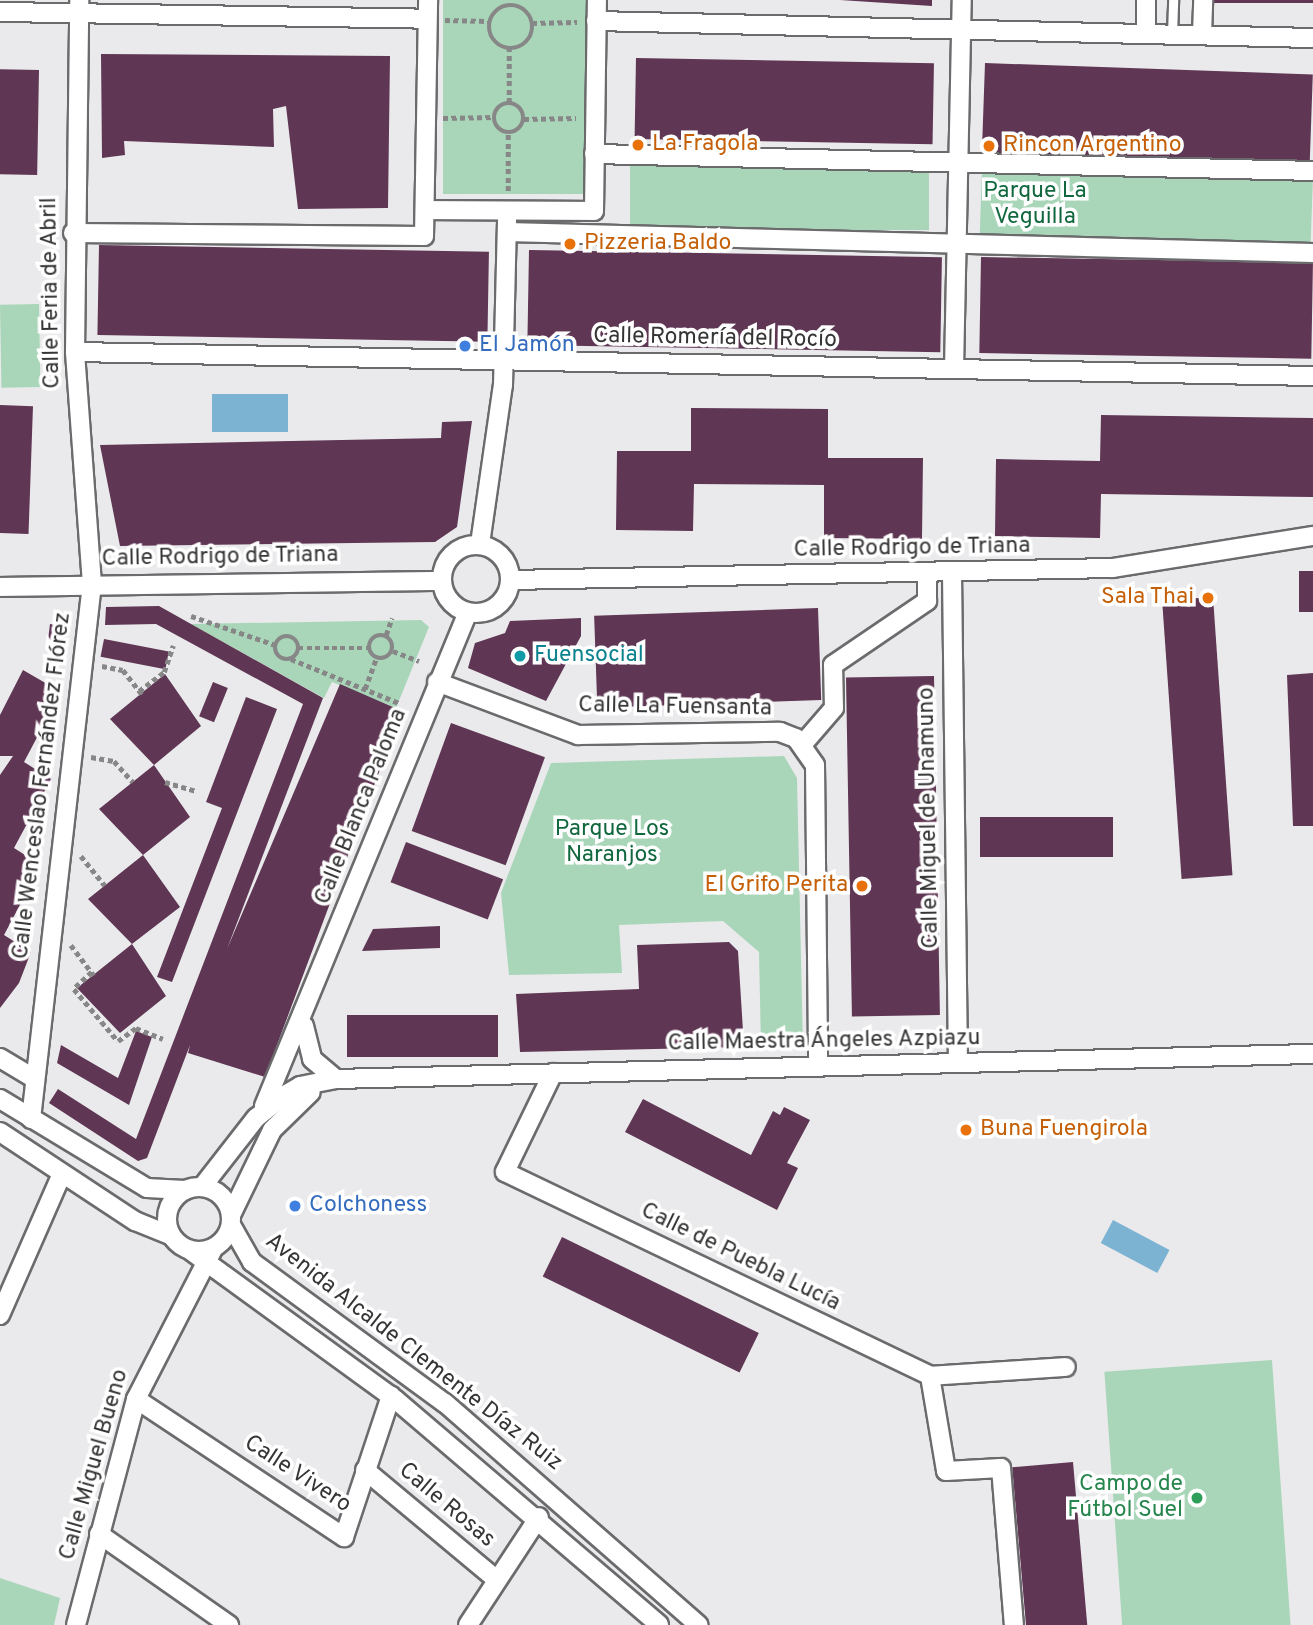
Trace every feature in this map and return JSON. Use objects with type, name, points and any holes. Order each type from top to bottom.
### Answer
[{"type":"street","points":[[73,233],[424,236],[428,0]]},
{"type":"street","points":[[425,210],[594,211],[597,0]]},
{"type":"street","points":[[954,369],[962,0]]},
{"type":"street","points":[[1146,0],[1146,34]]},
{"type":"street","points":[[1202,35],[1203,0]]},
{"type":"street","points":[[0,12],[79,7],[427,19]]},
{"type":"street","name":"Calle Feria de Abril","points":[[79,7],[73,233],[75,352],[92,584]]},
{"type":"street","points":[[596,21],[1313,38]]},
{"type":"street","points":[[594,154],[1313,170]]},
{"type":"street","points":[[480,544],[504,359],[507,210]]},
{"type":"street","points":[[507,232],[1313,253]]},
{"type":"street","name":"Calle Romería del Rocío","points":[[75,352],[1313,376]]},
{"type":"street","name":"Calle Rodrigo de Triana","points":[[510,580],[927,574],[1113,568],[1313,536]]},
{"type":"street","points":[[480,544],[499,554],[510,580],[496,606],[468,612],[450,601],[442,581],[453,553],[480,544]]},
{"type":"street","name":"Calle Miguel de Unamuno","points":[[952,573],[958,1063]]},
{"type":"street","points":[[818,1066],[815,765],[802,745],[834,708],[833,666],[928,601],[927,574]]},
{"type":"street","name":"Calle Rodrigo de Triana","points":[[0,587],[442,581]]},
{"type":"street","name":"Calle Wenceslao Fernández Flórez","points":[[31,1119],[33,1077],[92,584]]},
{"type":"street","name":"Calle Blanca Paloma","points":[[256,1118],[303,1021],[437,682],[468,612]]},
{"type":"street","name":"Calle La Fuensanta","points":[[437,682],[578,735],[780,732],[802,745]]},
{"type":"street","points":[[0,1132],[135,1221],[170,1235],[203,1254],[231,1220],[284,1112],[336,1079],[312,1059],[303,1021]]},
{"type":"street","name":"Calle Maestra Ángeles Azpiazu","points":[[193,1189],[256,1118],[300,1086],[336,1079],[1313,1054]]},
{"type":"street","points":[[0,1058],[33,1077]]},
{"type":"street","name":"Calle de Puebla Lucía","points":[[553,1073],[505,1172],[930,1376],[1066,1367]]},
{"type":"street","points":[[0,1099],[146,1188],[193,1189],[221,1196],[231,1220]]},
{"type":"street","points":[[0,1315],[62,1174]]},
{"type":"street","points":[[170,1235],[170,1205],[193,1189]]},
{"type":"street","name":"Avenida Alcalde Clemente Díaz Ruiz","points":[[231,1220],[252,1262],[445,1403],[699,1625]]},
{"type":"street","name":"Avenida Alcalde Clemente Díaz Ruiz","points":[[203,1254],[391,1396],[539,1517],[659,1625]]},
{"type":"street","name":"Calle Miguel Bueno","points":[[76,1625],[136,1399],[203,1254]]},
{"type":"street","points":[[930,1376],[946,1471],[1001,1468],[1014,1625]]},
{"type":"street","name":"Calle Vivero","points":[[136,1399],[344,1536],[391,1396]]},
{"type":"street","name":"Calle Rosas","points":[[365,1470],[496,1579]]},
{"type":"street","points":[[468,1625],[539,1517]]},
{"type":"street","points":[[99,1534],[229,1625]]},
{"type":"lane","points":[[1171,34],[1173,0]]},
{"type":"path","points":[[427,19],[489,21],[510,2],[524,10],[532,23],[529,39],[509,48]]},
{"type":"path","points":[[489,21],[492,39],[509,48]]},
{"type":"path","points":[[532,23],[596,21]]},
{"type":"path","points":[[425,118],[495,117],[509,103],[509,48]]},
{"type":"path","points":[[495,117],[499,128],[508,132],[517,131],[524,119],[522,109],[509,103]]},
{"type":"path","points":[[524,119],[595,118]]},
{"type":"path","points":[[507,210],[508,132]]},
{"type":"path","points":[[191,616],[275,645]]},
{"type":"path","points":[[392,618],[386,635],[393,651]]},
{"type":"path","points":[[369,648],[374,638],[386,635]]},
{"type":"path","points":[[275,645],[287,636],[298,648],[369,648]]},
{"type":"path","points":[[275,645],[277,656],[291,659],[399,703]]},
{"type":"path","points":[[100,666],[123,670],[141,692],[164,673],[173,646]]},
{"type":"path","points":[[291,659],[298,648]]},
{"type":"path","points":[[369,648],[376,657]]},
{"type":"path","points":[[376,657],[393,651],[419,661]]},
{"type":"path","points":[[365,689],[376,657]]},
{"type":"path","points":[[89,757],[114,761],[133,782]]},
{"type":"path","points":[[165,782],[197,791]]},
{"type":"path","points":[[78,852],[104,886]]},
{"type":"path","points":[[67,941],[93,973],[74,989],[118,1041],[136,1028],[163,1039]]},
{"type":"green space","points":[[443,0],[588,0],[588,194],[443,194]]},
{"type":"green space","name":"Parque La Veguilla","points":[[630,165],[929,165],[929,230],[630,230]]},
{"type":"green space","name":"Parque La Veguilla","points":[[982,170],[1313,182],[1310,248],[980,236]]},
{"type":"green space","points":[[39,304],[40,387],[1,388],[0,305]]},
{"type":"green space","points":[[421,620],[429,627],[396,708],[332,682],[324,698],[191,624]]},
{"type":"green space","name":"Parque Los Naranjos","points":[[784,756],[797,778],[803,1047],[761,1047],[759,952],[723,921],[619,925],[622,973],[509,975],[501,893],[551,763]]},
{"type":"green space","name":"Campo de Fútbol Suel","points":[[1272,1360],[1291,1625],[1122,1625],[1104,1372]]},
{"type":"green space","points":[[0,1578],[60,1598],[54,1625],[0,1625]]},
{"type":"water","points":[[212,394],[288,394],[288,432],[212,432]]},
{"type":"water","points":[[1113,1220],[1170,1250],[1157,1273],[1101,1243]]},
{"type":"building","points":[[840,0],[932,0],[932,6]]},
{"type":"building","points":[[1214,0],[1313,0],[1313,3],[1214,3]]},
{"type":"building","points":[[101,54],[390,56],[388,208],[298,209],[286,106],[273,109],[274,147],[124,141],[125,155],[102,158]]},
{"type":"building","points":[[636,58],[934,63],[933,144],[635,139]]},
{"type":"building","points":[[985,63],[1313,74],[1310,164],[982,153]]},
{"type":"building","points":[[0,69],[39,70],[37,175],[0,174]]},
{"type":"building","points":[[99,245],[489,252],[487,342],[97,335]]},
{"type":"building","points":[[529,250],[942,257],[940,352],[527,345]]},
{"type":"building","points":[[981,257],[1313,263],[1311,359],[979,353]]},
{"type":"building","points":[[0,405],[33,406],[29,534],[0,533]]},
{"type":"building","points":[[691,408],[828,409],[828,458],[923,458],[922,539],[824,538],[824,485],[694,484],[693,531],[616,530],[617,451],[691,451]]},
{"type":"building","points":[[1101,415],[1313,418],[1313,497],[1101,494],[1100,538],[995,536],[996,459],[1100,461]]},
{"type":"building","points":[[472,421],[457,527],[435,542],[120,546],[100,445],[441,438],[442,422]]},
{"type":"building","points":[[1299,571],[1313,571],[1313,612],[1299,612]]},
{"type":"building","points":[[1213,597],[1232,875],[1182,879],[1162,601]]},
{"type":"building","points":[[159,606],[323,698],[227,949],[340,684],[402,711],[265,1077],[188,1053],[190,1045],[147,1158],[138,1161],[49,1103],[58,1089],[136,1139],[303,704],[156,624],[105,625],[106,607]]},
{"type":"building","points":[[818,608],[821,700],[597,708],[594,616]]},
{"type":"building","name":"Fuensocial","points":[[581,618],[581,636],[546,701],[468,668],[475,643],[505,633],[510,621]]},
{"type":"building","points":[[50,624],[67,626],[65,642],[48,640]]},
{"type":"building","points":[[104,639],[169,652],[165,669],[101,657]]},
{"type":"building","points":[[23,670],[61,692],[24,762],[51,779],[14,848],[41,865],[4,935],[31,952],[19,983],[0,1008],[0,775],[13,756],[0,756],[0,715]]},
{"type":"building","points":[[1313,673],[1313,826],[1293,826],[1287,675]]},
{"type":"building","points":[[165,674],[201,726],[154,765],[110,719]]},
{"type":"building","points":[[934,676],[940,1015],[852,1016],[846,678]]},
{"type":"building","points":[[213,682],[228,688],[214,722],[199,716]]},
{"type":"building","points":[[246,697],[277,709],[172,982],[157,977],[222,808],[206,802]]},
{"type":"building","points":[[451,723],[545,757],[506,865],[412,831]]},
{"type":"building","points":[[154,765],[190,817],[143,855],[99,809]]},
{"type":"building","points":[[980,817],[1113,817],[1113,857],[980,857]]},
{"type":"building","points":[[406,842],[503,879],[488,919],[391,882]]},
{"type":"building","points":[[143,855],[180,907],[132,944],[88,899]]},
{"type":"building","points":[[440,926],[440,948],[362,951],[373,929]]},
{"type":"building","points":[[729,942],[738,951],[744,1047],[520,1052],[516,994],[639,989],[637,945]]},
{"type":"building","points":[[132,944],[166,996],[120,1033],[77,988]]},
{"type":"building","points":[[347,1015],[498,1015],[498,1057],[347,1057]]},
{"type":"building","points":[[136,1031],[152,1037],[129,1105],[57,1063],[61,1045],[118,1078]]},
{"type":"building","points":[[643,1099],[751,1155],[773,1111],[780,1115],[784,1107],[810,1120],[787,1163],[798,1168],[777,1210],[625,1132]]},
{"type":"building","points":[[562,1237],[759,1333],[740,1373],[543,1277]]},
{"type":"building","points":[[1073,1462],[1087,1625],[1026,1625],[1012,1467]]},
{"type":"place","name":"La Fragola","points":[[638,145]]},
{"type":"place","name":"Rincon Argentino","points":[[989,146]]},
{"type":"place","name":"Pizzeria Baldo","points":[[570,244]]},
{"type":"place","name":"El Jamón","points":[[465,346]]},
{"type":"place","name":"Sala Thai","points":[[1208,598]]},
{"type":"place","name":"Fuensocial","points":[[520,656]]},
{"type":"place","name":"El Grifo Perita","points":[[862,886]]},
{"type":"place","name":"Buna Fuengirola","points":[[966,1130]]},
{"type":"place","name":"Colchoness","points":[[295,1206]]},
{"type":"place","name":"Campo de Fútbol Suel","points":[[1197,1498]]}]
